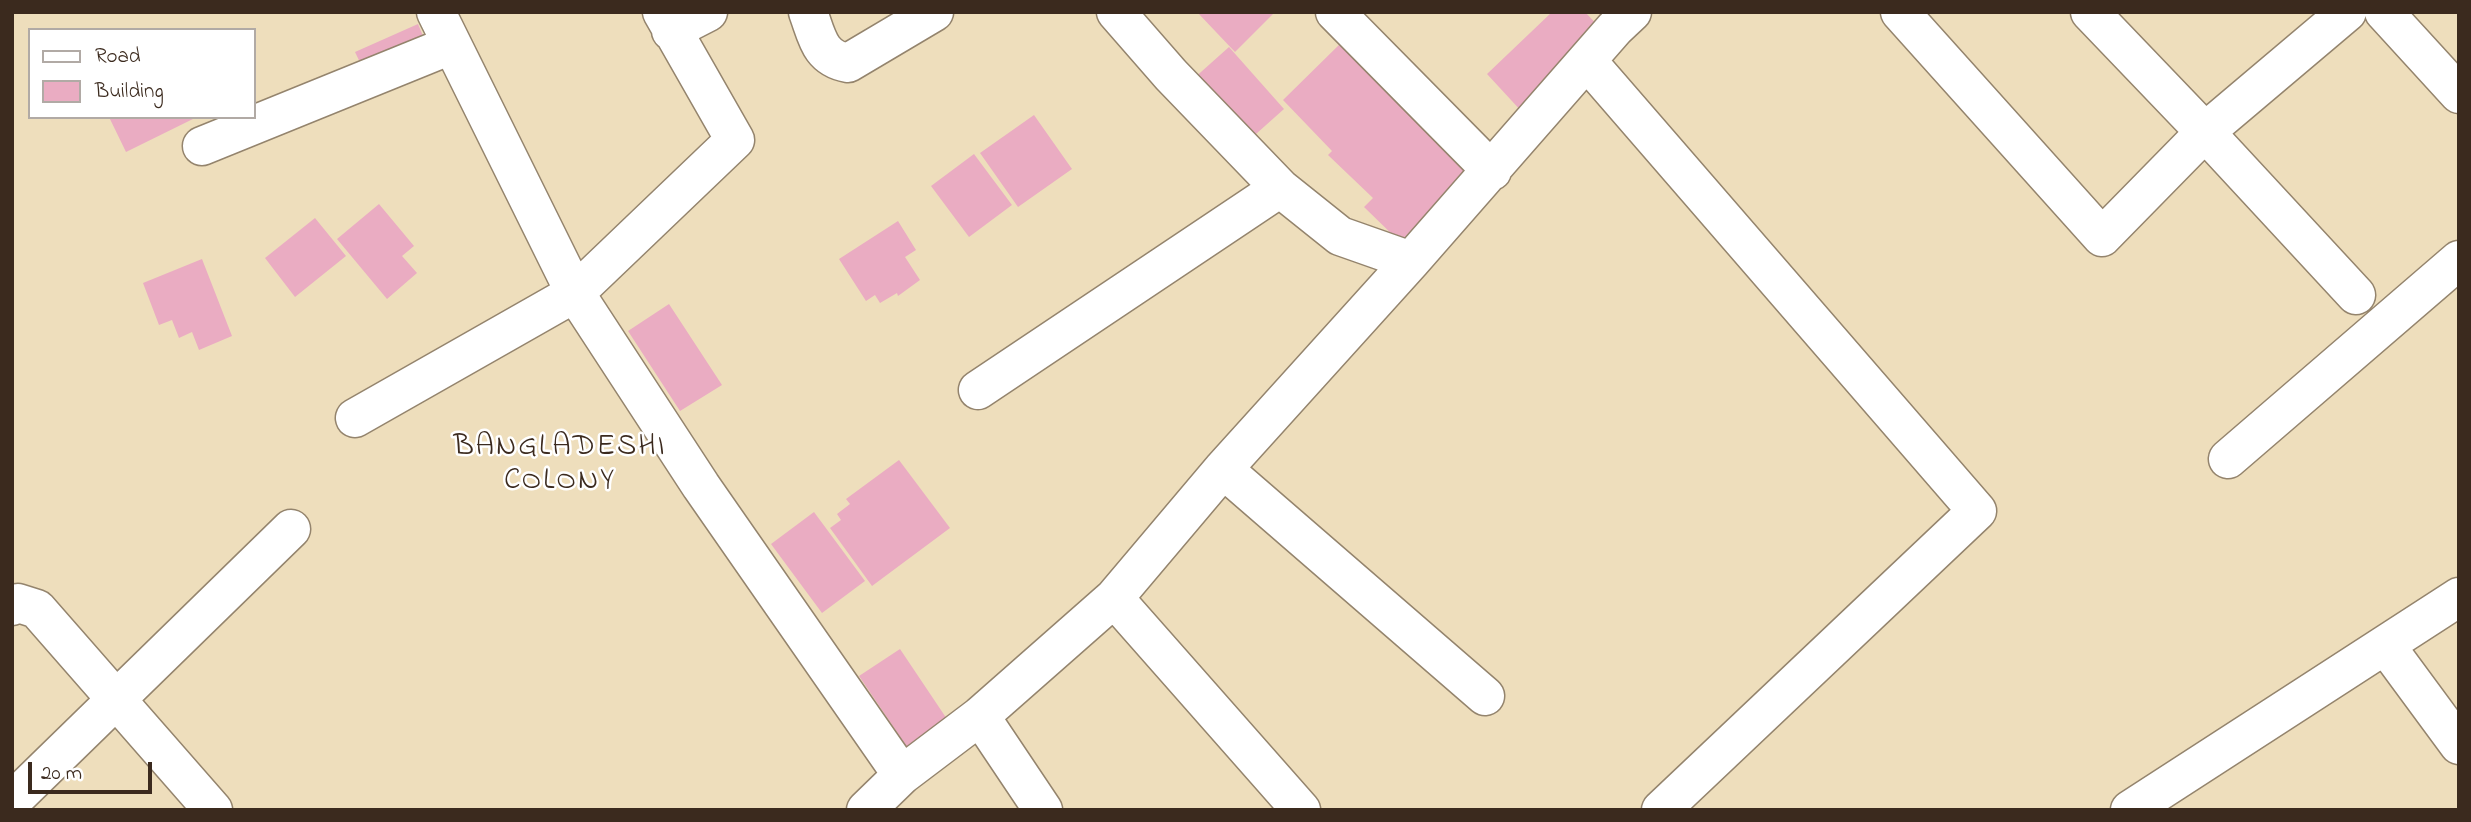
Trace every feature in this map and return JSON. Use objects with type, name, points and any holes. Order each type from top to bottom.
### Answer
[{"type":"street","points":[[355,418],[575,293],[735,140],[667,22],[708,12]]},
{"type":"street","points":[[808,12],[822,48],[833,60],[848,63],[934,12]]},
{"type":"street","points":[[1116,12],[1171,75],[1280,188],[1340,236],[1412,261]]},
{"type":"street","points":[[1335,12],[1492,171]]},
{"type":"street","points":[[1900,12],[2102,237],[2205,132],[2347,12]]},
{"type":"street","points":[[2090,12],[2356,295]]},
{"type":"street","points":[[2384,12],[2459,93]]},
{"type":"street","points":[[866,810],[902,775],[981,716],[1114,598],[1223,470],[1492,171],[1587,61],[1616,18]]},
{"type":"street","points":[[202,146],[443,29],[575,293],[701,486],[902,775]]},
{"type":"street","points":[[1587,61],[1977,511],[1661,810]]},
{"type":"street","points":[[978,390],[1280,188]]},
{"type":"street","points":[[2228,458],[2459,260]]},
{"type":"street","points":[[1223,470],[1485,696]]},
{"type":"street","points":[[12,801],[291,529]]},
{"type":"street","points":[[2130,810],[2459,597]]},
{"type":"street","points":[[1114,598],[1301,810]]},
{"type":"street","points":[[12,606],[18,603],[37,609],[213,810]]},
{"type":"street","points":[[2386,646],[2459,745]]},
{"type":"street","points":[[981,716],[1044,810]]},
{"type":"building","points":[[1197,12],[1275,12],[1235,52]]},
{"type":"building","points":[[1552,12],[1585,12],[1606,34],[1523,113],[1487,74]]},
{"type":"building","points":[[418,24],[429,50],[367,77],[355,52]]},
{"type":"building","points":[[1343,41],[1470,169],[1400,242],[1364,207],[1373,198],[1328,155],[1332,151],[1283,100]]},
{"type":"building","points":[[1229,47],[1284,109],[1247,142],[1192,80]]},
{"type":"building","points":[[1034,115],[1072,169],[1018,207],[980,153]]},
{"type":"building","points":[[110,119],[193,119],[126,152]]},
{"type":"building","points":[[974,154],[1012,205],[969,237],[931,186]]},
{"type":"building","points":[[379,204],[414,246],[402,256],[417,273],[387,299],[337,239]]},
{"type":"building","points":[[315,218],[346,256],[295,297],[265,258]]},
{"type":"building","points":[[898,221],[916,250],[905,257],[920,280],[898,296],[897,293],[880,303],[875,295],[866,301],[839,259]]},
{"type":"building","points":[[202,259],[232,336],[199,350],[192,332],[179,338],[172,320],[159,325],[143,283]]},
{"type":"building","points":[[669,304],[722,385],[680,411],[628,331]]},
{"type":"building","points":[[899,460],[950,528],[872,586],[830,528],[841,520],[837,514],[850,504],[846,499]]},
{"type":"building","points":[[814,512],[865,581],[822,613],[771,544]]},
{"type":"building","points":[[900,649],[953,728],[913,756],[859,676]]},
{"type":"district","name":"BANGLADESHI COLONY","points":[[560,466]]}]
